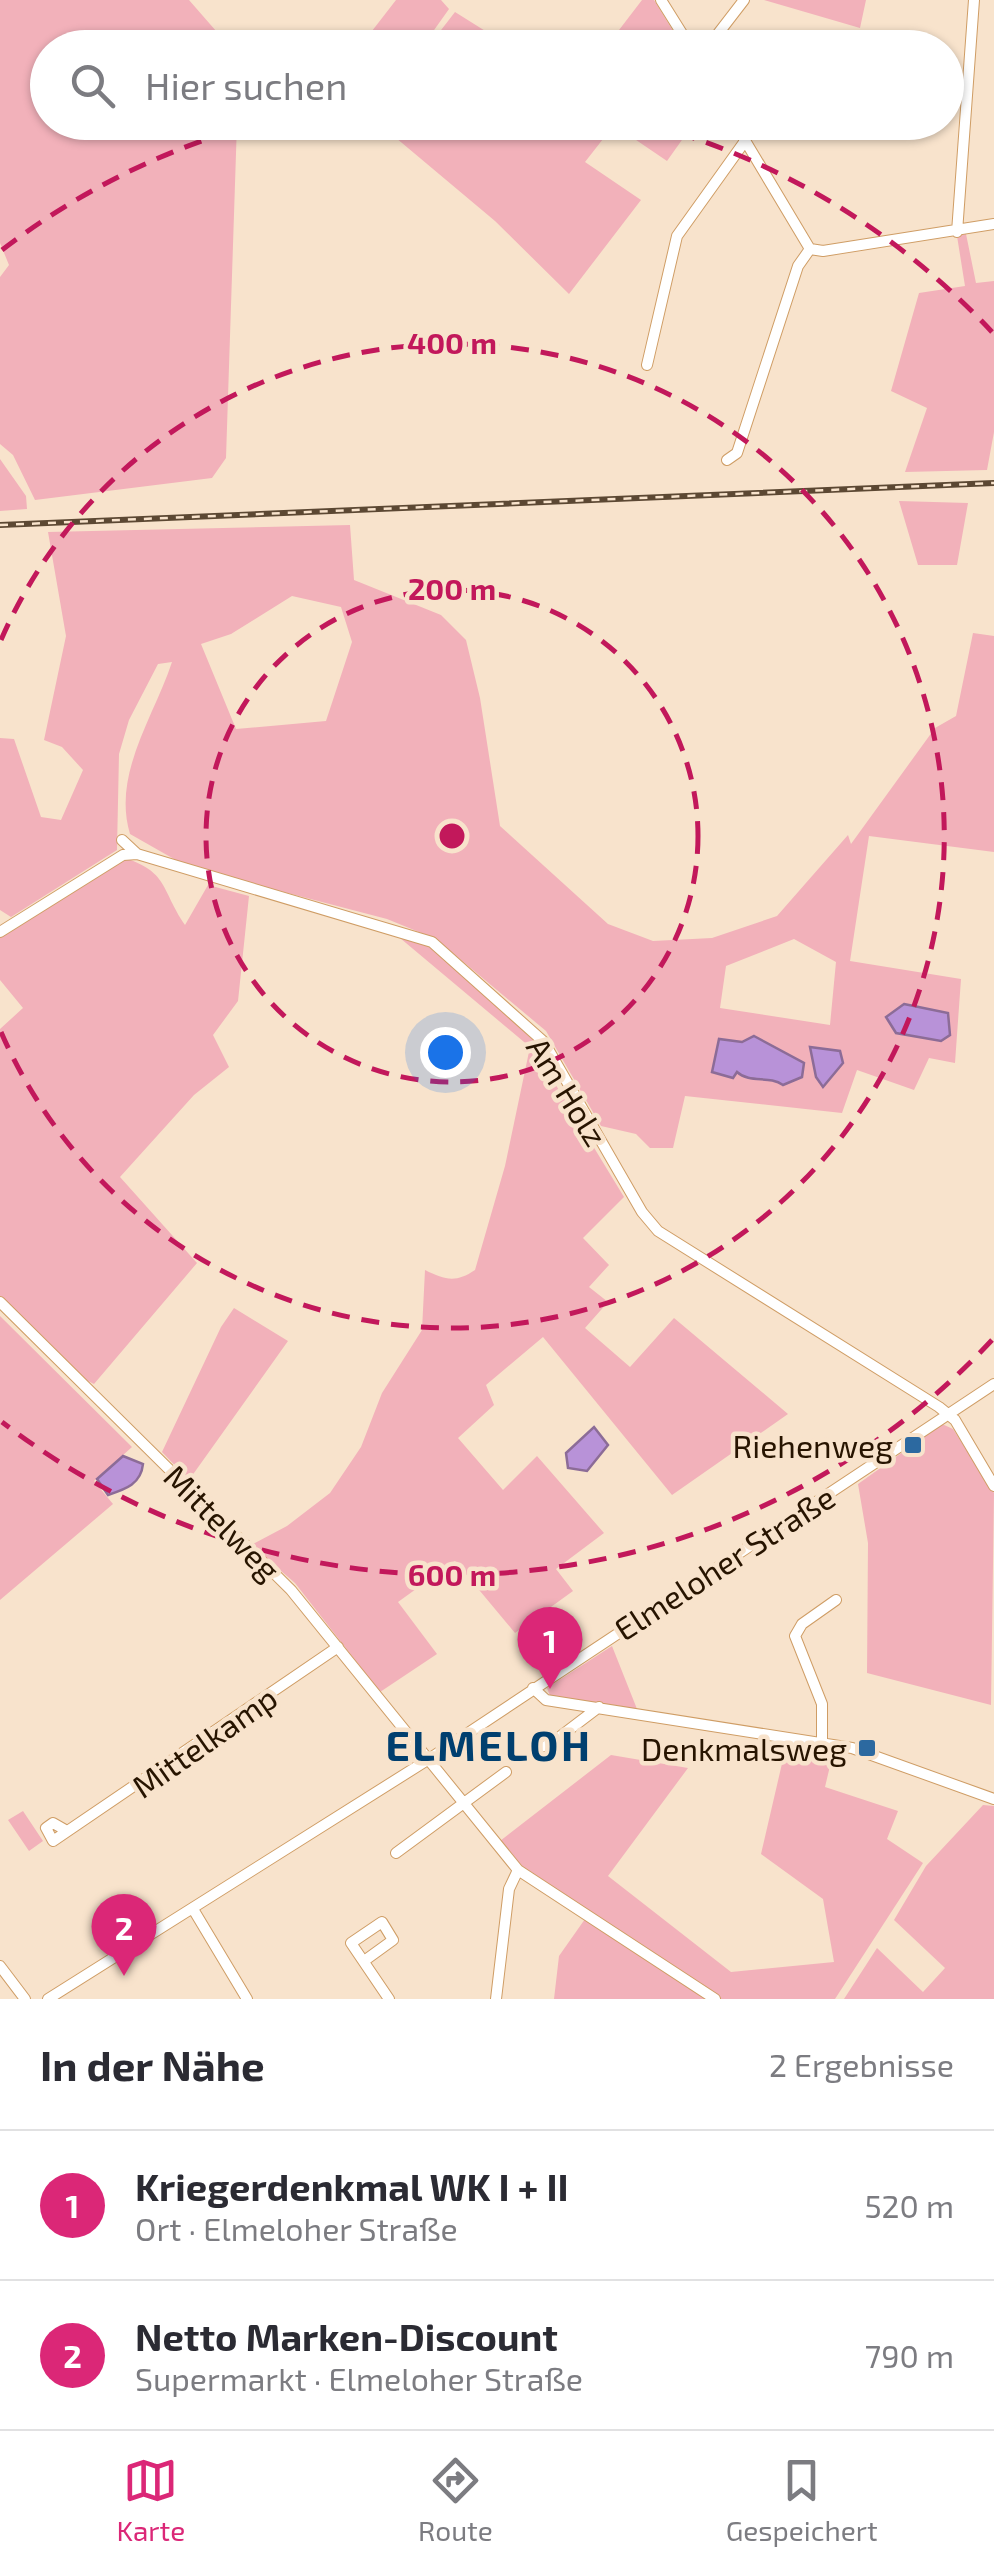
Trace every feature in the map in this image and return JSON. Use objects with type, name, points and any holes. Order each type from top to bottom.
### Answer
[{"type":"street","points":[[661,0],[680,30]]},
{"type":"street","points":[[721,30],[744,0]]},
{"type":"street","points":[[964,136],[974,0]]},
{"type":"street","points":[[957,232],[964,140]]},
{"type":"street","points":[[647,366],[677,236],[745,141],[810,248],[823,251],[994,224]]},
{"type":"street","points":[[727,460],[738,454],[798,266],[810,248]]},
{"type":"street","name":"Am Holz","points":[[122,840],[137,854],[432,942],[544,1042],[642,1212],[658,1232],[946,1415]]},
{"type":"street","points":[[0,932],[123,854],[137,854]]},
{"type":"street","name":"Mittelweg","points":[[0,1302],[228,1525],[338,1647],[518,1870],[715,1999]]},
{"type":"street","name":"Elmeloher Straße","points":[[48,1999],[429,1759],[994,1384]]},
{"type":"street","points":[[946,1415],[994,1486]]},
{"type":"street","points":[[822,1743],[822,1704],[795,1636],[802,1624],[836,1600]]},
{"type":"street","name":"Mittelkamp","points":[[67,1831],[102,1804],[126,1796],[338,1647]]},
{"type":"street","points":[[533,1688],[546,1700],[864,1752],[994,1797]]},
{"type":"street","points":[[537,1748],[549,1746],[599,1707]]},
{"type":"street","points":[[396,1853],[506,1772]]},
{"type":"street","points":[[496,1999],[509,1889],[518,1870]]},
{"type":"street","points":[[194,1909],[247,1999]]},
{"type":"street","points":[[364,1960],[389,1999]]},
{"type":"street","points":[[0,1966],[24,1999]]},
{"type":"shaded area","points":[[0,0],[189,0],[215,30],[30,30],[30,140],[236,140],[226,458],[212,478],[35,500],[13,455],[0,444],[0,277],[9,265],[0,243]]},
{"type":"shaded area","points":[[396,0],[441,0],[449,9],[434,30],[373,30]]},
{"type":"shaded area","points":[[642,0],[654,0],[673,30],[619,30]]},
{"type":"shaded area","points":[[764,0],[866,0],[860,28]]},
{"type":"shaded area","points":[[455,12],[484,30],[441,30]]},
{"type":"shaded area","points":[[398,140],[602,140],[585,162],[641,200],[569,294],[495,221]]},
{"type":"shaded area","points":[[636,140],[682,140],[667,161]]},
{"type":"shaded area","points":[[966,234],[976,283],[994,281],[994,432],[987,470],[905,472],[927,408],[891,391],[919,293],[965,286],[957,236]]},
{"type":"shaded area","points":[[0,459],[26,496],[27,509],[0,511]]},
{"type":"shaded area","points":[[899,501],[968,503],[957,565],[918,565]]},
{"type":"shaded area","points":[[350,525],[354,580],[441,615],[466,640],[480,698],[500,826],[608,924],[653,941],[712,938],[777,916],[848,835],[851,844],[935,728],[956,716],[973,633],[994,636],[994,852],[869,836],[850,961],[961,979],[955,1063],[929,1058],[914,1090],[857,1070],[842,1113],[685,1096],[673,1148],[650,1148],[636,1134],[601,1126],[546,1031],[436,939],[387,919],[188,867],[130,834],[126,790],[131,768],[172,662],[158,664],[129,720],[119,754],[117,850],[11,917],[0,910],[0,738],[14,739],[41,817],[61,820],[83,770],[62,747],[44,740],[66,636],[48,532]],"holes":[[[292,596],[341,607],[352,642],[326,721],[236,729],[201,644],[231,634]],[[794,939],[836,962],[830,1025],[720,1008],[726,966]]]},
{"type":"shaded area","points":[[122,857],[156,875],[185,925],[208,885],[249,896],[238,1001],[213,1035],[229,1067],[194,1095],[120,1177],[197,1263],[94,1384],[82,1378],[0,1296],[0,1029],[23,1008],[0,980],[0,935]]},
{"type":"shaded area","points":[[400,938],[430,946],[536,1042],[537,1054],[624,1197],[583,1238],[609,1265],[589,1287],[608,1302],[585,1328],[630,1367],[674,1318],[788,1414],[672,1495],[543,1337],[486,1385],[494,1405],[458,1438],[503,1490],[537,1456],[604,1533],[556,1569],[573,1591],[515,1633],[455,1561],[398,1602],[437,1654],[380,1692],[295,1583],[251,1545],[287,1526],[330,1493],[361,1447],[382,1393],[422,1330],[425,1270],[450,1279],[475,1270],[505,1166],[530,1047]]},
{"type":"shaded area","points":[[904,1004],[948,1013],[950,1035],[941,1041],[896,1033],[886,1017]]},
{"type":"shaded area","points":[[754,1036],[804,1063],[802,1077],[783,1085],[737,1072],[733,1078],[712,1072],[719,1039],[742,1042]]},
{"type":"shaded area","points":[[810,1047],[840,1051],[843,1063],[823,1087],[816,1077]]},
{"type":"shaded area","points":[[234,1308],[288,1341],[189,1480],[162,1452],[221,1327]]},
{"type":"shaded area","points":[[0,1316],[132,1447],[94,1481],[113,1504],[0,1600]]},
{"type":"shaded area","points":[[942,1424],[953,1429],[994,1493],[991,1705],[867,1673],[868,1543],[858,1484]]},
{"type":"shaded area","points":[[594,1427],[608,1445],[587,1471],[568,1468],[566,1453]]},
{"type":"shaded area","points":[[123,1456],[143,1464],[142,1471],[132,1485],[108,1495],[97,1479]]},
{"type":"shaded area","points":[[612,1646],[637,1709],[550,1696],[547,1688]]},
{"type":"shaded area","points":[[787,1742],[834,1749],[825,1787],[898,1811],[887,1839],[923,1863],[835,1999],[720,1999],[519,1864],[500,1841],[611,1755],[688,1768],[608,1876],[731,1972],[834,1962],[823,1899],[761,1854]]},
{"type":"shaded area","points":[[983,1805],[994,1806],[994,1999],[844,1999],[877,1948],[923,1992],[945,1968],[894,1920],[926,1866]]},
{"type":"shaded area","points":[[23,1811],[43,1841],[29,1851],[8,1820]]},
{"type":"shaded area","points":[[585,1919],[708,1999],[554,1999],[559,1956]]},
{"type":"railway","points":[[0,525],[994,483]]},
{"type":"place","name":"Riehenweg","points":[[913,1445]]},
{"type":"place","name":"Kriegerdenkmal WK I + II","points":[[550,1689]]},
{"type":"place","name":"Denkmalsweg","points":[[867,1748]]},
{"type":"place","name":"Netto Marken-Discount","points":[[124,1976]]},
{"type":"district","name":"ELMELOH","points":[[489,1744]]}]
